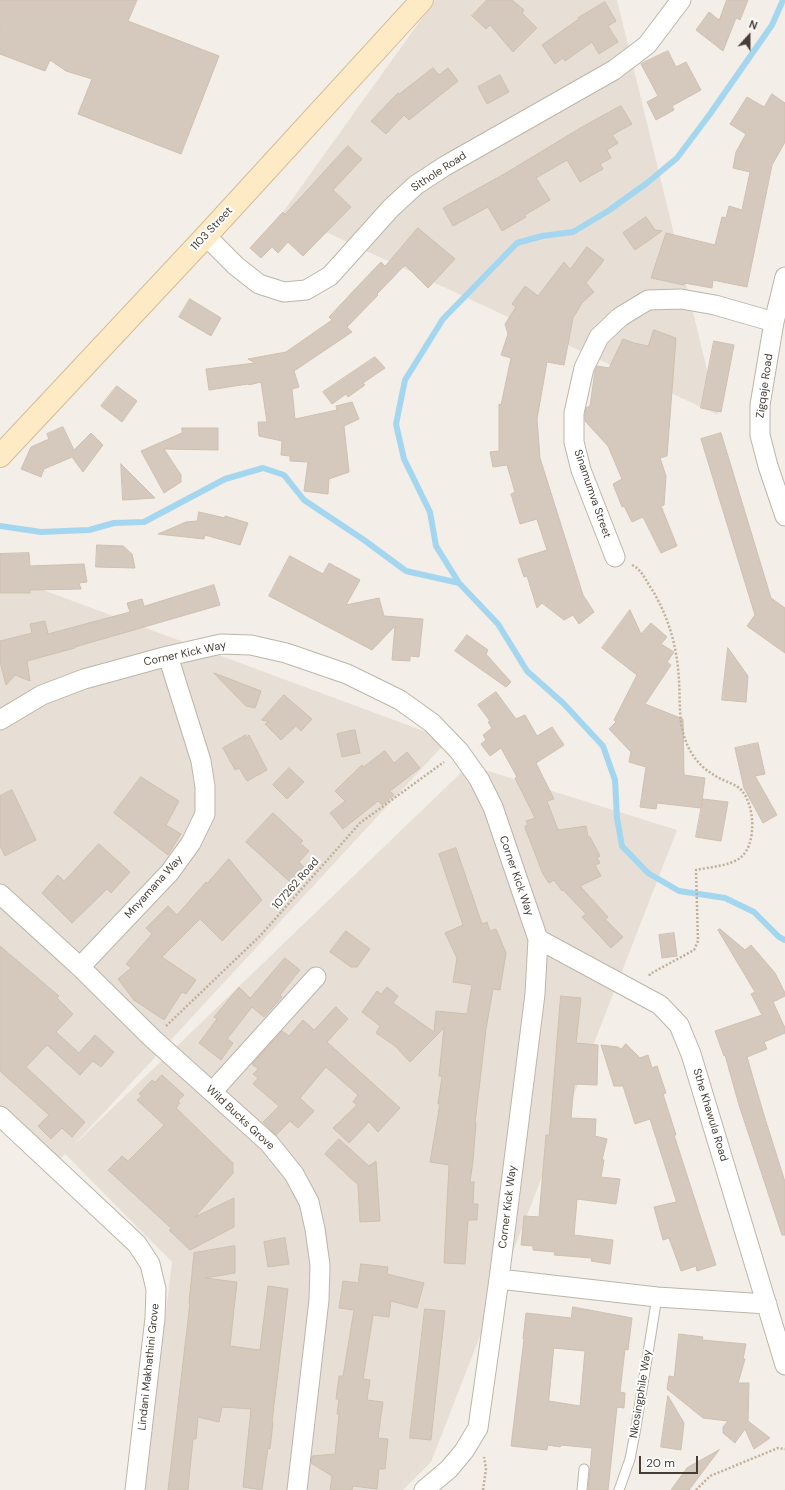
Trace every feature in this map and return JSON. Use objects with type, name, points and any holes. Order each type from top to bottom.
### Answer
[{"type":"street","name":"1103 Street","points":[[0,456],[206,236],[422,0]]},
{"type":"street","name":"Sithole Road","points":[[206,236],[236,266],[259,284],[284,292],[306,290],[330,276],[391,208],[416,185],[445,166],[614,70],[647,45],[681,0]]},
{"type":"street","name":"Zigqaje Road","points":[[785,277],[774,322],[760,405],[760,435],[785,516]]},
{"type":"street","name":"Sinamumva Street","points":[[615,557],[581,470],[574,442],[574,413],[584,368],[599,337],[620,317],[648,300],[681,299],[715,305],[774,322]]},
{"type":"street","name":"Corner Kick Way","points":[[0,720],[42,695],[84,679],[168,656],[222,644],[251,645],[286,653],[346,674],[400,700],[432,723],[459,751],[479,779],[493,807],[538,939],[535,994],[499,1279],[478,1428],[464,1451],[449,1469],[424,1490]]},
{"type":"street","name":"Mnyamana Way","points":[[80,967],[170,872],[191,844],[205,814],[205,787],[201,761],[168,656]]},
{"type":"street","name":"Wild Bucks Grove","points":[[0,894],[80,967],[153,1039],[269,1143],[294,1174],[309,1202],[315,1229],[320,1265],[319,1300],[297,1490]]},
{"type":"street","name":"Sthe Khawula Road","points":[[538,939],[660,1005],[679,1025],[691,1054],[785,1365]]},
{"type":"street","points":[[212,1092],[316,977]]},
{"type":"street","name":"Lindani Makhathini Grove","points":[[0,1116],[137,1244],[150,1264],[156,1289],[155,1318],[136,1490]]},
{"type":"street","points":[[499,1279],[657,1297],[767,1304]]},
{"type":"lane","name":"Nkosingphile Way","points":[[619,1490],[630,1459],[657,1297]]},
{"type":"lane","points":[[582,1490],[584,1469]]},
{"type":"path","points":[[615,557],[639,569],[661,605],[671,632],[678,667],[681,722],[687,744],[699,765],[715,776],[742,790],[747,799],[752,819],[752,839],[748,849],[740,858],[728,864],[696,870],[698,941],[694,950],[650,974],[644,997]]},
{"type":"path","name":"107262 Road","points":[[153,1039],[260,936],[360,823],[459,751]]},
{"type":"path","points":[[696,1490],[710,1476],[778,1448],[785,1449]]},
{"type":"shaded area","points":[[435,0],[617,0],[718,415],[283,212]]},
{"type":"shaded area","points":[[0,574],[448,740],[72,1147],[469,765],[677,830],[431,1462],[403,1490],[144,1490],[172,1262],[65,1154],[54,1166],[0,1125]]},
{"type":"building","points":[[0,0],[137,0],[128,21],[219,56],[181,154],[78,114],[92,79],[66,71],[50,60],[45,71],[0,54]]},
{"type":"building","points":[[487,0],[512,0],[524,10],[522,13],[537,28],[513,52],[490,25],[486,29],[472,16]]},
{"type":"building","points":[[727,0],[748,0],[740,20],[736,18],[723,51],[696,30],[709,12],[719,20]]},
{"type":"building","points":[[605,2],[616,21],[608,26],[618,42],[599,54],[592,42],[565,61],[563,58],[555,64],[542,45],[579,19],[578,18]]},
{"type":"building","points":[[668,51],[676,67],[686,62],[701,90],[672,106],[674,110],[656,120],[647,102],[658,96],[641,64]]},
{"type":"building","points":[[433,68],[439,75],[448,68],[458,81],[409,120],[404,115],[386,134],[371,121],[398,93],[399,94]]},
{"type":"building","points":[[500,75],[509,92],[487,104],[478,87]]},
{"type":"building","points":[[772,94],[785,103],[785,142],[772,165],[747,287],[713,280],[712,288],[684,283],[684,285],[651,278],[666,233],[715,245],[722,217],[726,218],[729,206],[742,210],[750,172],[733,168],[736,152],[746,134],[730,124],[747,97],[764,107]]},
{"type":"building","points":[[621,106],[632,124],[612,135],[618,143],[607,150],[611,158],[600,164],[603,169],[580,182],[567,160],[536,178],[550,200],[525,215],[526,217],[502,231],[488,207],[453,226],[443,208]]},
{"type":"building","points":[[348,146],[362,159],[333,190],[351,207],[303,256],[288,242],[278,253],[272,247],[261,258],[250,248],[283,212],[285,214]]},
{"type":"building","points":[[646,217],[655,230],[662,231],[635,250],[623,233]]},
{"type":"building","points":[[418,228],[455,259],[428,288],[405,265],[347,327],[352,332],[294,371],[299,387],[292,389],[295,419],[337,410],[336,406],[352,402],[359,419],[344,426],[349,472],[329,479],[328,494],[304,491],[308,462],[290,461],[290,456],[281,455],[282,441],[259,436],[258,422],[267,422],[261,382],[209,390],[206,369],[255,363],[248,359],[286,352],[332,320],[329,317],[381,262],[385,266]]},
{"type":"building","points":[[587,247],[604,260],[586,283],[594,292],[582,303],[573,318],[564,365],[547,362],[537,419],[540,458],[583,595],[594,612],[579,624],[573,615],[564,620],[542,603],[537,608],[527,576],[524,577],[518,559],[547,550],[537,519],[520,524],[511,494],[515,492],[507,465],[493,467],[490,452],[499,451],[499,404],[501,405],[511,358],[501,355],[508,334],[505,324],[516,307],[512,304],[525,286],[538,296],[564,262],[570,269]]},
{"type":"building","points":[[190,299],[221,318],[211,336],[179,317]]},
{"type":"building","points":[[654,330],[676,338],[667,456],[660,458],[666,476],[664,505],[661,506],[677,546],[661,553],[643,517],[632,522],[624,506],[622,507],[613,484],[622,479],[608,446],[585,421],[586,408],[590,406],[597,366],[609,368],[623,339],[648,346]]},
{"type":"building","points":[[714,341],[734,345],[721,412],[701,408]]},
{"type":"building","points":[[375,357],[385,368],[363,383],[365,385],[348,397],[346,394],[332,404],[323,392]]},
{"type":"building","points":[[117,386],[137,401],[122,422],[101,406]]},
{"type":"building","points":[[63,427],[74,450],[91,433],[103,445],[83,472],[72,457],[44,469],[41,477],[21,469],[31,447],[49,439],[47,434]]},
{"type":"building","points":[[182,428],[218,428],[218,450],[164,449],[181,475],[181,482],[164,493],[141,451],[182,433]]},
{"type":"building","points":[[721,433],[771,598],[785,608],[785,653],[747,626],[755,615],[701,439]]},
{"type":"building","points":[[121,464],[155,498],[123,500]]},
{"type":"building","points":[[199,512],[225,518],[225,516],[248,523],[240,545],[205,535],[204,539],[158,534],[186,522],[197,521]]},
{"type":"building","points":[[97,545],[123,546],[132,554],[135,568],[96,567]]},
{"type":"building","points":[[29,553],[30,566],[84,564],[87,582],[79,583],[81,589],[30,590],[30,593],[0,593],[0,554]]},
{"type":"building","points":[[290,556],[323,574],[329,563],[360,580],[346,605],[379,598],[384,616],[423,619],[419,657],[410,656],[410,661],[392,660],[395,626],[372,650],[269,596]]},
{"type":"building","points":[[214,585],[220,605],[27,661],[30,681],[15,675],[6,685],[0,662],[0,641],[32,633],[30,624],[45,621],[48,634],[130,612],[127,603],[142,599],[144,606]]},
{"type":"building","points":[[630,610],[641,634],[651,623],[667,637],[661,644],[674,652],[667,662],[671,665],[645,704],[683,719],[684,775],[705,778],[701,808],[657,803],[656,809],[640,807],[646,767],[629,762],[631,752],[609,729],[616,722],[614,720],[637,675],[602,648]]},
{"type":"building","points":[[467,635],[488,650],[486,654],[511,682],[506,687],[455,651]]},
{"type":"building","points":[[728,648],[748,676],[746,702],[722,700]]},
{"type":"building","points":[[214,673],[261,691],[255,708],[246,706]]},
{"type":"building","points":[[496,692],[516,719],[525,715],[537,736],[552,727],[564,745],[536,763],[554,799],[547,801],[558,830],[586,826],[588,837],[590,837],[600,856],[597,858],[600,863],[595,865],[601,876],[580,886],[608,917],[605,919],[623,937],[611,948],[582,917],[586,914],[563,890],[562,891],[554,880],[549,883],[543,874],[525,828],[525,826],[528,825],[526,821],[535,818],[515,778],[517,777],[501,748],[490,756],[481,744],[486,740],[483,735],[492,728],[488,722],[490,721],[478,705]]},
{"type":"building","points":[[284,695],[312,719],[301,731],[296,726],[281,740],[265,724],[269,722],[262,720]]},
{"type":"building","points":[[355,730],[360,753],[342,757],[337,734]]},
{"type":"building","points":[[246,735],[244,740],[249,735],[267,770],[247,781],[239,768],[235,770],[223,748]]},
{"type":"building","points":[[758,743],[765,774],[755,776],[777,815],[763,823],[744,788],[735,748]]},
{"type":"building","points":[[385,751],[394,763],[407,752],[420,768],[390,791],[394,795],[382,805],[378,801],[343,829],[330,813],[345,801],[335,791],[362,765],[363,767]]},
{"type":"building","points":[[289,768],[304,782],[287,799],[273,785]]},
{"type":"building","points":[[141,777],[179,801],[166,825],[181,834],[168,855],[114,813]]},
{"type":"building","points":[[12,790],[36,840],[5,856],[0,846],[0,796]]},
{"type":"building","points":[[703,799],[728,802],[721,841],[696,837]]},
{"type":"building","points":[[273,813],[303,841],[300,843],[309,851],[299,862],[304,867],[290,882],[246,842]]},
{"type":"building","points":[[99,844],[130,872],[111,893],[107,889],[72,923],[42,893],[58,875],[64,881]]},
{"type":"building","points":[[456,848],[482,924],[487,922],[490,931],[496,929],[506,953],[500,990],[493,989],[486,1029],[470,1182],[474,1182],[473,1204],[478,1204],[477,1220],[468,1220],[465,1264],[444,1263],[449,1165],[430,1162],[440,1104],[438,1104],[442,1076],[439,1076],[444,1028],[410,1062],[395,1046],[376,1033],[380,1026],[362,1012],[377,991],[381,994],[387,987],[398,996],[393,1003],[434,1032],[436,1011],[467,1014],[472,985],[453,982],[457,958],[445,933],[463,925],[439,854]]},
{"type":"building","points":[[229,859],[262,900],[222,941],[200,919],[162,957],[196,980],[186,994],[182,992],[164,1020],[134,1000],[118,979],[131,968],[126,964],[152,934],[146,928],[168,906],[177,915],[206,882],[207,883]]},
{"type":"building","points":[[720,929],[745,950],[751,945],[775,973],[785,993],[785,996],[773,1002],[785,1028],[785,1033],[764,1042],[767,1049],[747,1057],[785,1182],[785,1235],[782,1235],[739,1105],[725,1055],[724,1056],[715,1031],[762,1015],[751,994],[755,992],[718,930]]},
{"type":"building","points":[[346,931],[370,949],[357,967],[351,967],[330,952]]},
{"type":"building","points":[[674,933],[677,956],[662,958],[659,935]]},
{"type":"building","points":[[0,946],[59,996],[57,998],[73,1014],[56,1032],[79,1053],[95,1035],[114,1052],[101,1067],[93,1061],[80,1075],[47,1045],[26,1067],[85,1122],[72,1137],[62,1128],[51,1139],[38,1126],[49,1115],[0,1071]]},
{"type":"building","points":[[285,958],[300,970],[280,995],[282,997],[264,1017],[252,1007],[227,1039],[233,1043],[221,1060],[199,1043],[217,1019],[214,1017],[239,987],[250,998]]},
{"type":"building","points":[[561,996],[581,998],[576,1043],[598,1045],[597,1085],[574,1084],[571,1118],[596,1119],[595,1136],[607,1139],[602,1160],[604,1160],[601,1177],[620,1179],[616,1204],[577,1199],[574,1235],[613,1240],[610,1264],[591,1261],[592,1258],[554,1255],[555,1252],[533,1250],[533,1246],[521,1245],[524,1216],[539,1217],[546,1135],[549,1135]]},
{"type":"building","points":[[336,1007],[348,1019],[327,1042],[400,1108],[378,1132],[369,1122],[349,1143],[333,1128],[357,1105],[353,1102],[358,1095],[326,1067],[300,1098],[314,1111],[298,1128],[290,1121],[276,1135],[263,1122],[279,1106],[253,1084],[258,1078],[253,1074],[258,1069],[252,1064],[282,1031],[289,1036],[303,1020],[314,1030]]},
{"type":"building","points":[[626,1044],[640,1058],[648,1055],[652,1068],[657,1066],[666,1093],[663,1094],[676,1135],[674,1135],[716,1265],[697,1271],[696,1266],[681,1271],[669,1238],[663,1240],[654,1207],[676,1202],[676,1200],[650,1119],[635,1124],[623,1086],[614,1086],[601,1045],[618,1047],[621,1049]]},
{"type":"building","points":[[162,1075],[184,1095],[178,1101],[180,1103],[176,1108],[233,1163],[233,1173],[195,1217],[234,1198],[234,1227],[190,1250],[169,1230],[172,1229],[108,1170],[122,1156],[128,1161],[164,1125],[137,1100],[142,1096],[139,1094],[152,1080],[155,1082]]},
{"type":"building","points":[[339,1139],[369,1166],[376,1161],[380,1221],[360,1222],[358,1185],[325,1154]]},
{"type":"building","points":[[285,1238],[289,1264],[268,1267],[264,1242]]},
{"type":"building","points":[[235,1246],[235,1273],[205,1278],[237,1282],[230,1346],[260,1350],[268,1286],[288,1289],[270,1449],[268,1448],[262,1490],[243,1487],[251,1409],[222,1407],[219,1422],[198,1417],[196,1439],[193,1439],[188,1490],[168,1490],[190,1303],[194,1253]]},
{"type":"building","points":[[361,1264],[388,1267],[387,1274],[424,1283],[417,1308],[391,1301],[389,1317],[373,1315],[363,1379],[370,1380],[367,1400],[383,1402],[378,1438],[388,1439],[385,1469],[379,1469],[377,1489],[353,1486],[352,1490],[330,1490],[332,1476],[311,1463],[312,1456],[335,1454],[339,1414],[337,1414],[339,1399],[336,1399],[339,1376],[343,1376],[354,1310],[339,1308],[343,1281],[358,1283]]},
{"type":"building","points":[[573,1307],[632,1318],[628,1350],[625,1349],[620,1392],[625,1393],[624,1408],[617,1407],[608,1490],[588,1490],[592,1448],[548,1445],[547,1450],[511,1446],[526,1313],[571,1318]],"holes":[[[554,1348],[585,1351],[580,1406],[549,1401]]]},
{"type":"building","points":[[425,1309],[445,1311],[431,1440],[410,1438]]},
{"type":"building","points":[[679,1334],[703,1337],[702,1340],[746,1344],[743,1359],[745,1359],[738,1383],[749,1383],[748,1421],[770,1438],[754,1449],[745,1429],[735,1443],[723,1433],[723,1427],[728,1421],[703,1418],[667,1389],[669,1376],[674,1377]]},
{"type":"building","points":[[668,1396],[684,1423],[681,1450],[661,1447]]},
{"type":"building","points":[[719,1450],[689,1490],[671,1490],[687,1468]]},
{"type":"waterway","points":[[783,0],[772,25],[710,114],[677,158],[647,183],[608,211],[573,232],[542,236],[517,243],[443,319],[405,380],[396,424],[404,459],[430,512],[436,546],[459,583],[498,624],[527,671],[563,703],[603,746],[615,780],[617,818],[622,846],[648,873],[679,891],[725,898],[754,912],[779,937],[785,940]]},
{"type":"waterway","points":[[0,526],[41,532],[89,530],[114,523],[144,522],[225,479],[263,468],[284,475],[304,500],[364,540],[406,571],[459,583]]}]
